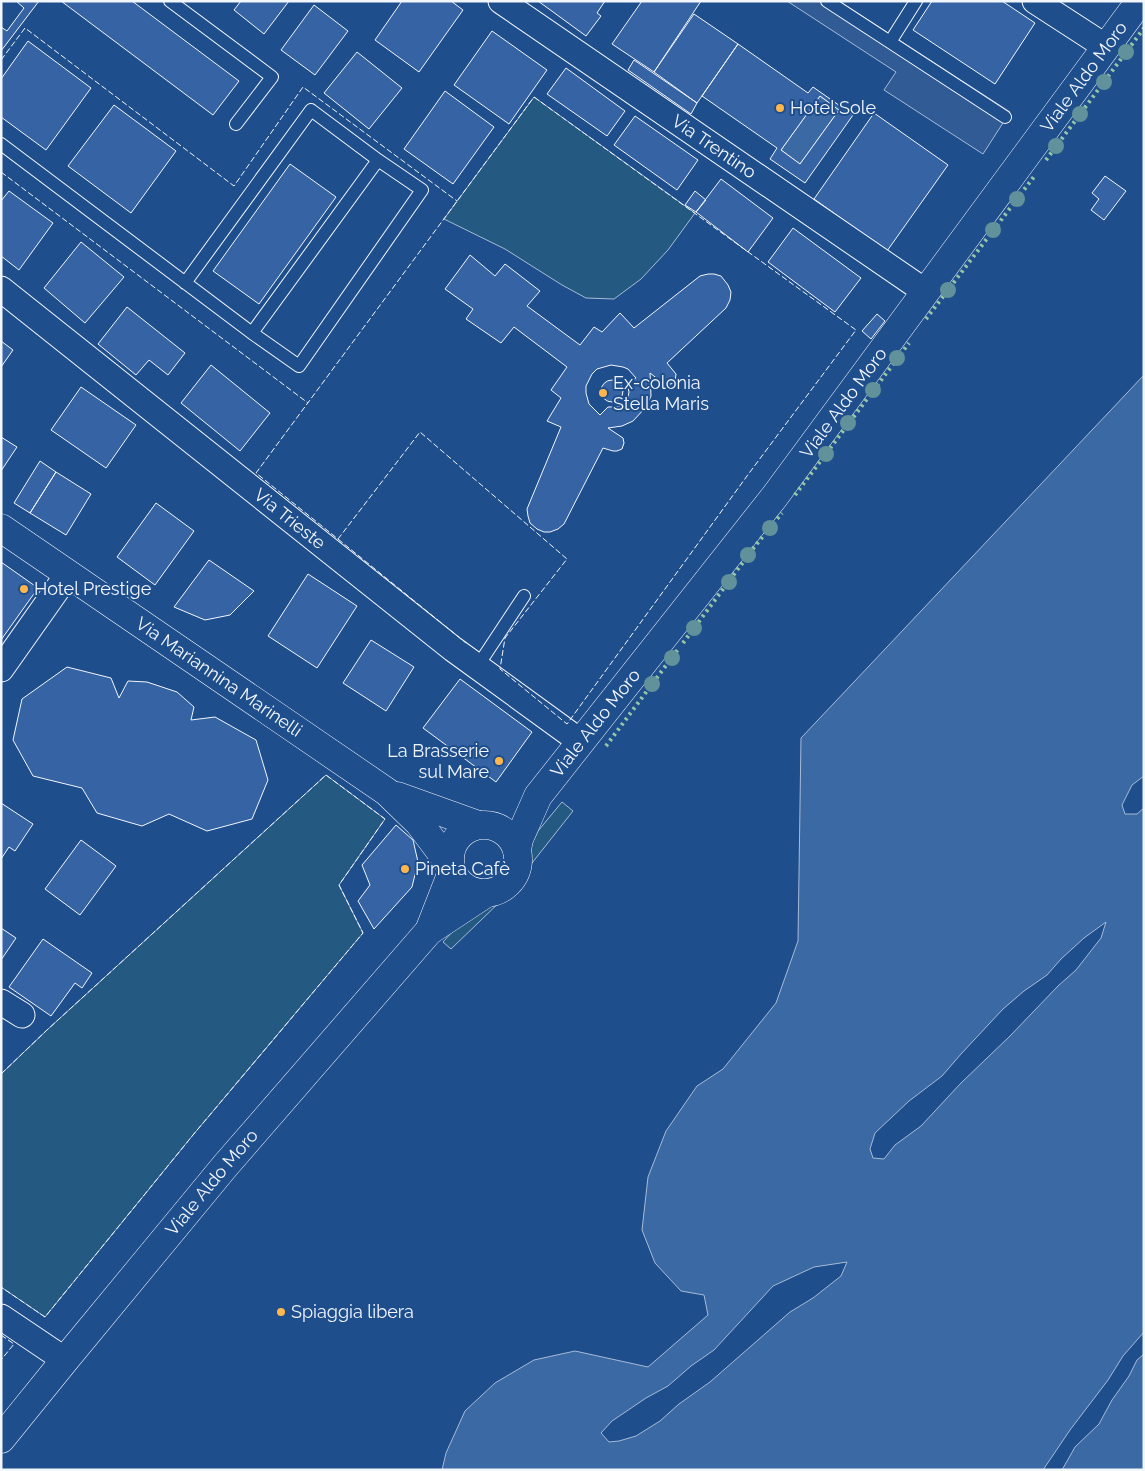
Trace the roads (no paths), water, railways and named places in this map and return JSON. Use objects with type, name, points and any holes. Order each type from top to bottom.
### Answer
[{"type":"street","name":"Via Trentino","points":[[501,1],[926,292]]},
{"type":"street","points":[[1035,1],[1106,47]]},
{"type":"street","name":"Viale Aldo Moro","points":[[1,1440],[225,1166],[430,931],[485,894],[495,892],[512,880],[518,860],[519,839],[538,796],[775,496],[1140,1]]},
{"type":"street","name":"Via Trieste","points":[[1,289],[453,650],[581,742]]},
{"type":"street","name":"Via Mariannina Marinelli","points":[[1,528],[387,792],[419,822],[450,868]]},
{"type":"street","points":[[1,669],[68,574]]},
{"type":"street","name":"Via Mariannina Marinelli","points":[[387,792],[483,825]]},
{"type":"street","name":"Viale Aldo Moro","points":[[430,931],[450,868],[450,853],[453,843],[460,834],[468,828],[483,825],[538,796]]},
{"type":"street","points":[[483,825],[498,828],[506,833],[513,841],[517,850]]},
{"type":"street","points":[[450,868],[457,881],[465,888],[485,894]]},
{"type":"street","points":[[1,1002],[22,1016]]},
{"type":"street","points":[[1,1317],[65,1360]]},
{"type":"lane","points":[[170,1],[272,77],[236,124]]},
{"type":"lane","points":[[827,1],[1005,116]]},
{"type":"lane","points":[[890,42],[916,1]]},
{"type":"lane","points":[[1,144],[252,333],[299,366],[422,190],[311,110],[185,282]]},
{"type":"lane","points":[[252,333],[378,160]]},
{"type":"lane","points":[[477,667],[524,596]]},
{"type":"place","name":"Hotel Sole","points":[[780,108]]},
{"type":"place","name":"Ex-colonia Stella Maris","points":[[603,393]]},
{"type":"place","name":"Hotel Prestige","points":[[24,589]]},
{"type":"place","name":"La Brasserie sul Mare","points":[[499,761]]},
{"type":"place","name":"Pineta Cafè","points":[[405,869]]},
{"type":"place","name":"Spiaggia libera","points":[[281,1312]]}]
